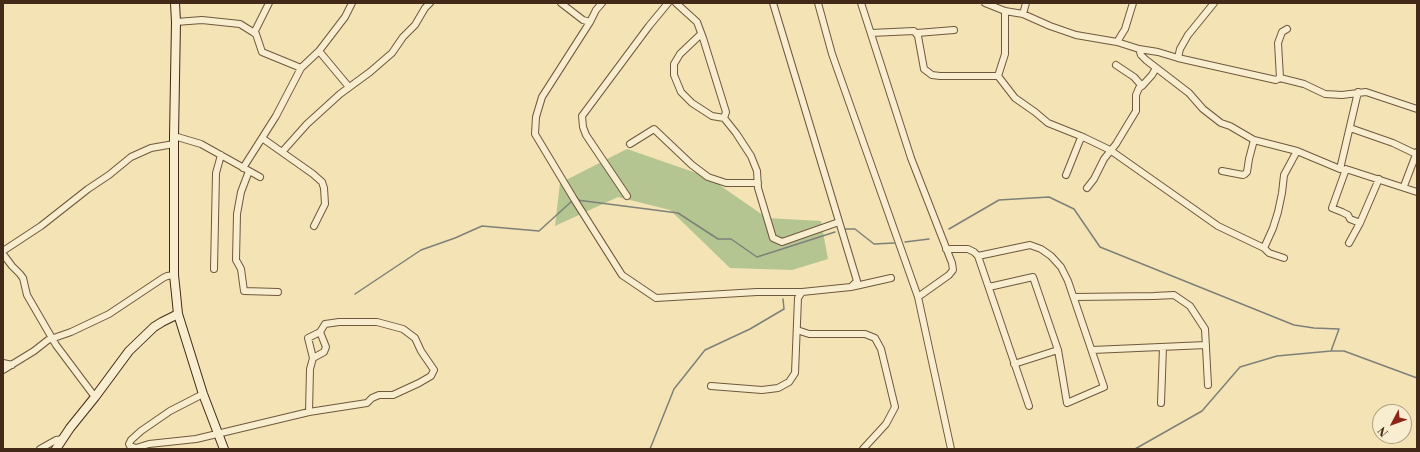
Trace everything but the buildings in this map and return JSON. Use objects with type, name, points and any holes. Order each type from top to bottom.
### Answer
[{"type":"main road","points":[[175,3],[174,275],[178,314],[203,394],[224,449]]},
{"type":"main road","points":[[56,449],[72,424],[95,398],[129,351],[154,327],[178,314]]},
{"type":"street","points":[[254,33],[268,3]]},
{"type":"street","points":[[278,292],[244,291],[240,269],[236,260],[236,222],[246,169],[301,68],[320,50],[345,16],[352,3]]},
{"type":"street","points":[[282,152],[307,124],[340,94],[392,54],[403,37],[416,25],[425,8],[430,3]]},
{"type":"street","points":[[561,3],[583,20],[590,22]]},
{"type":"street","points":[[602,3],[596,10],[590,22],[542,97],[536,117],[535,134],[622,275],[656,298],[757,292],[802,292],[852,286],[891,278]]},
{"type":"street","points":[[627,196],[586,135],[583,127],[582,116],[668,3]]},
{"type":"street","points":[[676,3],[697,22],[726,112],[724,118]]},
{"type":"street","points":[[772,3],[857,281],[852,286]]},
{"type":"street","points":[[818,3],[832,54],[918,297],[951,449]]},
{"type":"street","points":[[861,3],[911,158],[952,263],[953,270],[949,275],[918,297]]},
{"type":"street","points":[[985,3],[1005,11],[1023,14],[1050,26],[1076,35],[1117,42],[1139,49],[1158,52],[1178,58],[1276,80],[1280,78],[1304,84],[1325,94],[1366,92],[1417,109]]},
{"type":"street","points":[[1023,14],[1026,3]]},
{"type":"street","points":[[1117,42],[1125,29],[1132,3]]},
{"type":"street","points":[[1178,58],[1180,49],[1188,35],[1214,3]]},
{"type":"street","points":[[998,76],[1005,54],[1005,11]]},
{"type":"street","points":[[176,22],[202,20],[238,24],[258,37],[262,52],[301,68]]},
{"type":"street","points":[[1280,78],[1278,43],[1282,32],[1286,29]]},
{"type":"street","points":[[871,33],[914,31],[917,33],[954,30]]},
{"type":"street","points":[[917,33],[924,69],[932,75],[998,76]]},
{"type":"street","points":[[701,34],[680,54],[674,64],[674,75],[682,92],[692,103],[712,116],[724,118],[751,156],[757,171],[758,183],[772,238],[782,242],[839,222]]},
{"type":"street","points":[[1139,49],[1142,56],[1190,93],[1210,115],[1221,123],[1230,126],[1254,140],[1297,151],[1343,169],[1404,186],[1417,192]]},
{"type":"street","points":[[320,50],[349,87]]},
{"type":"street","points":[[1116,65],[1142,86]]},
{"type":"street","points":[[1087,188],[1104,159],[1116,144],[1136,111],[1136,96],[1139,88],[1152,76],[1156,68]]},
{"type":"street","points":[[998,76],[1015,98],[1035,112],[1048,124],[1083,137],[1110,150],[1218,226],[1284,258]]},
{"type":"street","points":[[1358,92],[1343,169],[1332,208],[1348,215],[1350,219],[1360,223]]},
{"type":"street","points":[[1350,128],[1416,153],[1404,186]]},
{"type":"street","points":[[630,144],[654,129],[692,165],[708,177],[726,183],[758,183]]},
{"type":"street","points":[[1066,175],[1080,140],[1083,137]]},
{"type":"street","points":[[262,138],[322,182],[325,204],[314,226]]},
{"type":"street","points":[[3,250],[41,226],[132,157],[151,148],[174,140],[196,142],[260,177]]},
{"type":"street","points":[[1222,171],[1243,175],[1245,174],[1254,140]]},
{"type":"street","points":[[1264,248],[1278,212],[1284,175],[1297,151]]},
{"type":"street","points":[[214,269],[216,173],[221,155]]},
{"type":"street","points":[[1349,243],[1360,223],[1379,179]]},
{"type":"street","points":[[978,256],[1030,245],[1041,249],[1051,256],[1061,267],[1068,281],[1104,387],[1067,403],[1058,350],[1033,277],[989,287]]},
{"type":"street","points":[[946,249],[968,249],[978,256],[1029,406]]},
{"type":"street","points":[[3,254],[20,274],[27,295],[53,338],[95,398]]},
{"type":"street","points":[[3,370],[53,338],[71,332],[109,314],[163,278],[174,275]]},
{"type":"street","points":[[711,386],[762,390],[778,388],[789,382],[795,373],[798,298],[802,292]]},
{"type":"street","points":[[1074,297],[1174,295],[1190,306],[1205,329],[1208,385]]},
{"type":"street","points":[[203,394],[170,411],[141,431],[131,440],[129,444],[132,448],[136,448],[149,444],[196,439],[309,412],[368,403],[372,398],[379,395],[393,395],[419,383],[431,376],[434,370],[421,351],[415,338],[403,329],[377,322],[339,322],[325,324],[320,332],[308,338],[313,358],[310,370],[309,412]]},
{"type":"street","points":[[796,330],[809,334],[866,334],[875,338],[882,349],[895,407],[886,424],[863,449]]},
{"type":"street","points":[[313,358],[324,352],[326,347],[320,332]]},
{"type":"street","points":[[1092,350],[1206,345]]},
{"type":"street","points":[[1161,403],[1163,347]]},
{"type":"street","points":[[1014,364],[1058,350]]},
{"type":"street","points":[[3,363],[12,365]]},
{"type":"street","points":[[40,449],[56,440],[63,439]]},
{"type":"green space","points":[[627,149],[708,177],[767,218],[821,221],[828,259],[792,270],[730,268],[670,210],[618,197],[555,226],[560,183]]},
{"type":"waterway","points":[[949,229],[999,200],[1049,197],[1074,209],[1100,247],[1294,325],[1314,328],[1339,329],[1331,351],[1344,351],[1417,378]]},
{"type":"waterway","points":[[577,200],[678,213],[718,239],[731,239],[757,257],[835,232]]},
{"type":"waterway","points":[[355,294],[421,250],[455,238],[482,226],[539,231],[572,201]]},
{"type":"waterway","points":[[845,229],[855,229],[874,244],[894,243]]},
{"type":"waterway","points":[[905,242],[929,239]]},
{"type":"waterway","points":[[650,449],[674,389],[705,350],[750,329],[784,309],[783,299]]},
{"type":"waterway","points":[[1135,449],[1202,411],[1240,367],[1277,356],[1331,351]]}]
